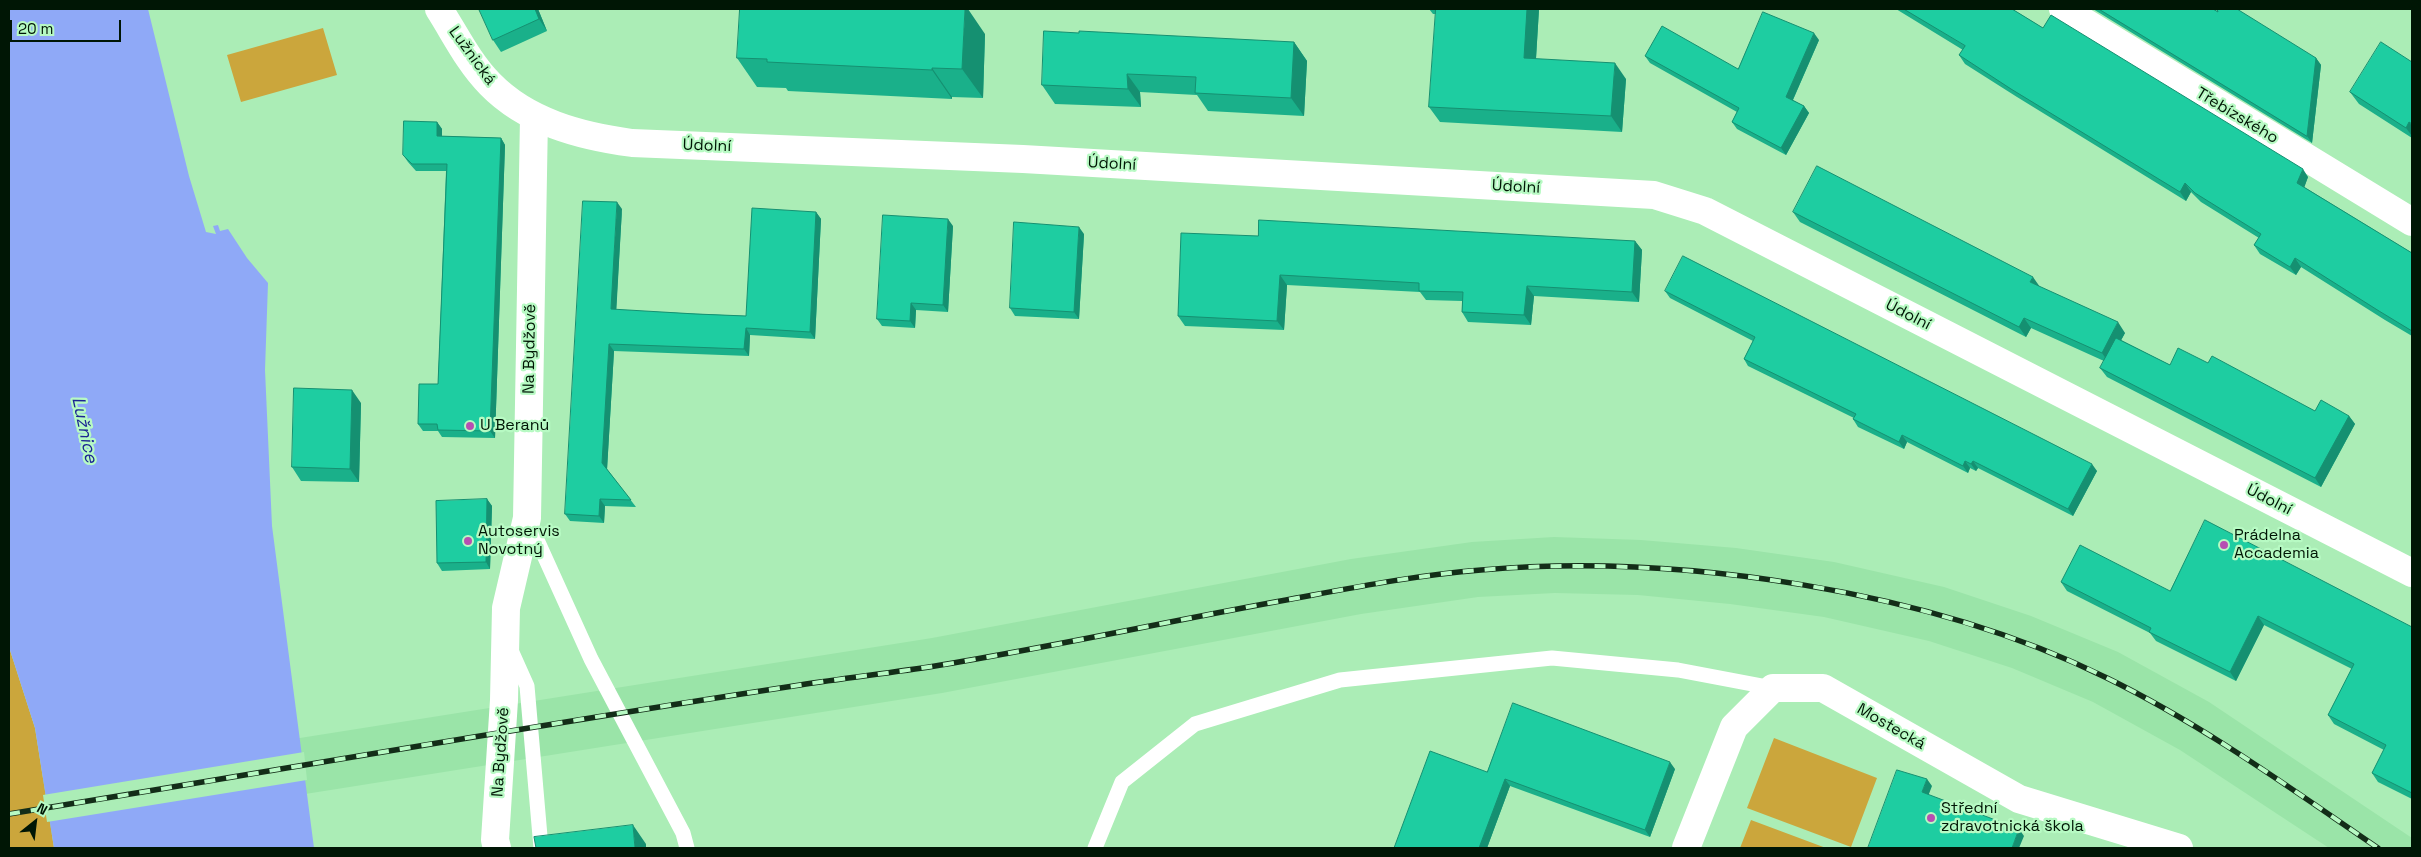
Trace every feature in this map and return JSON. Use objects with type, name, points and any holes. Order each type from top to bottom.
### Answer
[{"type":"street","name":"Lužnická","points":[[439,9],[489,84],[534,117]]},
{"type":"street","name":"Třebízského","points":[[2063,9],[2412,222]]},
{"type":"street","name":"Na Bydžově","points":[[497,848],[495,840],[504,700],[506,608],[527,518],[534,117]]},
{"type":"street","name":"Údolní","points":[[534,117],[583,134],[632,143],[1023,159],[1654,195],[1705,211],[2412,573]]},
{"type":"street","points":[[1686,848],[1734,727],[1773,688]]},
{"type":"street","name":"Mostecká","points":[[1773,688],[1823,688],[2018,799],[2178,848]]},
{"type":"lane","points":[[527,518],[592,659],[683,833],[687,848]]},
{"type":"lane","points":[[505,637],[527,686],[541,848]]},
{"type":"lane","points":[[1096,848],[1122,782],[1195,724],[1340,680],[1552,658],[1678,670],[1773,688]]},
{"type":"shaded area","points":[[323,28],[337,75],[241,102],[227,55]]},
{"type":"shaded area","points":[[1554,537],[1641,540],[1736,548],[1834,562],[1944,587],[2031,616],[2118,652],[2209,702],[2412,838],[2412,848],[2329,848],[2180,750],[2093,702],[2012,668],[1929,641],[1824,617],[1730,604],[1638,595],[1555,593],[1478,597],[1361,614],[942,693],[9,841],[9,784],[932,638],[1351,559],[1472,542]]},
{"type":"shaded area","points":[[9,647],[35,728],[54,848],[9,848]]},
{"type":"shaded area","points":[[1774,738],[1877,778],[1851,847],[1747,808]]},
{"type":"shaded area","points":[[1751,820],[1826,848],[1740,848]]},
{"type":"water","name":"Lužnice","points":[[9,9],[148,9],[189,176],[206,232],[216,234],[213,226],[218,225],[220,231],[228,229],[247,258],[268,283],[265,370],[272,526],[314,848],[54,848],[35,728],[9,647]]},
{"type":"pier","points":[[304,752],[307,780],[47,822],[43,795]]},
{"type":"building","points":[[479,9],[535,9],[539,19],[493,40]]},
{"type":"building","points":[[740,9],[965,9],[962,69],[932,68],[932,70],[767,62],[767,59],[737,58]]},
{"type":"building","points":[[1436,9],[1527,9],[1524,58],[1615,63],[1611,116],[1429,107]]},
{"type":"building","points":[[1904,9],[2012,9],[2043,28],[2051,15],[2303,169],[2297,183],[2412,253],[2412,331],[2295,258],[2290,267],[2254,245],[2261,234],[2195,193],[2185,183],[2180,192],[2011,89],[1959,55],[1965,46]]},
{"type":"building","points":[[2099,9],[2213,9],[2218,12],[2217,9],[2237,9],[2316,58],[2307,136]]},
{"type":"building","points":[[1763,12],[1814,33],[1786,97],[1804,106],[1781,148],[1732,122],[1739,108],[1645,56],[1662,26],[1738,69]]},
{"type":"building","points":[[1044,31],[1079,33],[1079,31],[1294,42],[1291,98],[1195,93],[1196,77],[1127,74],[1128,89],[1042,85]]},
{"type":"building","points":[[2381,42],[2412,62],[2412,124],[2409,122],[2406,128],[2350,92]]},
{"type":"building","points":[[404,121],[437,122],[437,136],[501,138],[490,431],[438,430],[437,424],[418,424],[419,384],[438,384],[447,164],[412,164],[403,155]]},
{"type":"building","points":[[1817,166],[2033,277],[2030,282],[2118,322],[2102,353],[2024,318],[2019,327],[1793,212]]},
{"type":"building","points":[[583,201],[617,202],[611,309],[696,314],[746,316],[752,208],[816,212],[810,332],[746,328],[744,349],[609,344],[602,463],[631,500],[600,499],[599,516],[565,514]]},
{"type":"building","points":[[883,215],[948,219],[943,305],[911,303],[910,321],[877,319]]},
{"type":"building","points":[[1259,220],[1635,241],[1632,292],[1527,286],[1524,315],[1462,312],[1463,292],[1419,291],[1419,283],[1280,275],[1277,321],[1178,316],[1181,233],[1258,236]]},
{"type":"building","points":[[1014,222],[1079,227],[1074,312],[1010,308]]},
{"type":"building","points":[[1683,256],[2092,464],[2068,509],[1973,461],[1971,464],[1965,461],[1963,466],[1902,435],[1899,442],[1853,419],[1856,414],[1744,359],[1755,337],[1665,291]]},
{"type":"building","points":[[2116,338],[2170,365],[2178,348],[2208,363],[2212,356],[2315,411],[2321,400],[2349,416],[2315,478],[2100,368]]},
{"type":"building","points":[[294,388],[352,390],[350,469],[292,467]]},
{"type":"building","points":[[487,499],[486,562],[437,563],[436,501]]},
{"type":"building","points":[[2205,520],[2412,627],[2412,793],[2372,773],[2386,745],[2328,715],[2354,664],[2258,616],[2230,672],[2149,632],[2151,628],[2061,582],[2080,545],[2170,591]]},
{"type":"building","points":[[1513,703],[1670,762],[1645,830],[1505,779],[1479,848],[1394,848],[1430,751],[1487,772]]},
{"type":"building","name":"Střední zdravotnická škola","points":[[1897,770],[1927,779],[1922,792],[2019,829],[2012,848],[1868,848]]},
{"type":"building","points":[[633,825],[635,848],[536,848],[534,837]]},
{"type":"railway","points":[[9,814],[602,716],[817,682],[935,666],[1384,582],[1481,570],[1557,566],[1637,567],[1719,573],[1802,585],[1883,601],[1962,622],[2037,647],[2107,678],[2177,716],[2246,758],[2378,848]]},
{"type":"place","name":"U Beranů","points":[[470,426]]},
{"type":"place","name":"Autoservis Novotný","points":[[468,541]]},
{"type":"place","name":"Prádelna Accademia","points":[[2224,545]]},
{"type":"place","name":"Střední zdravotnická škola","points":[[1931,818]]}]
